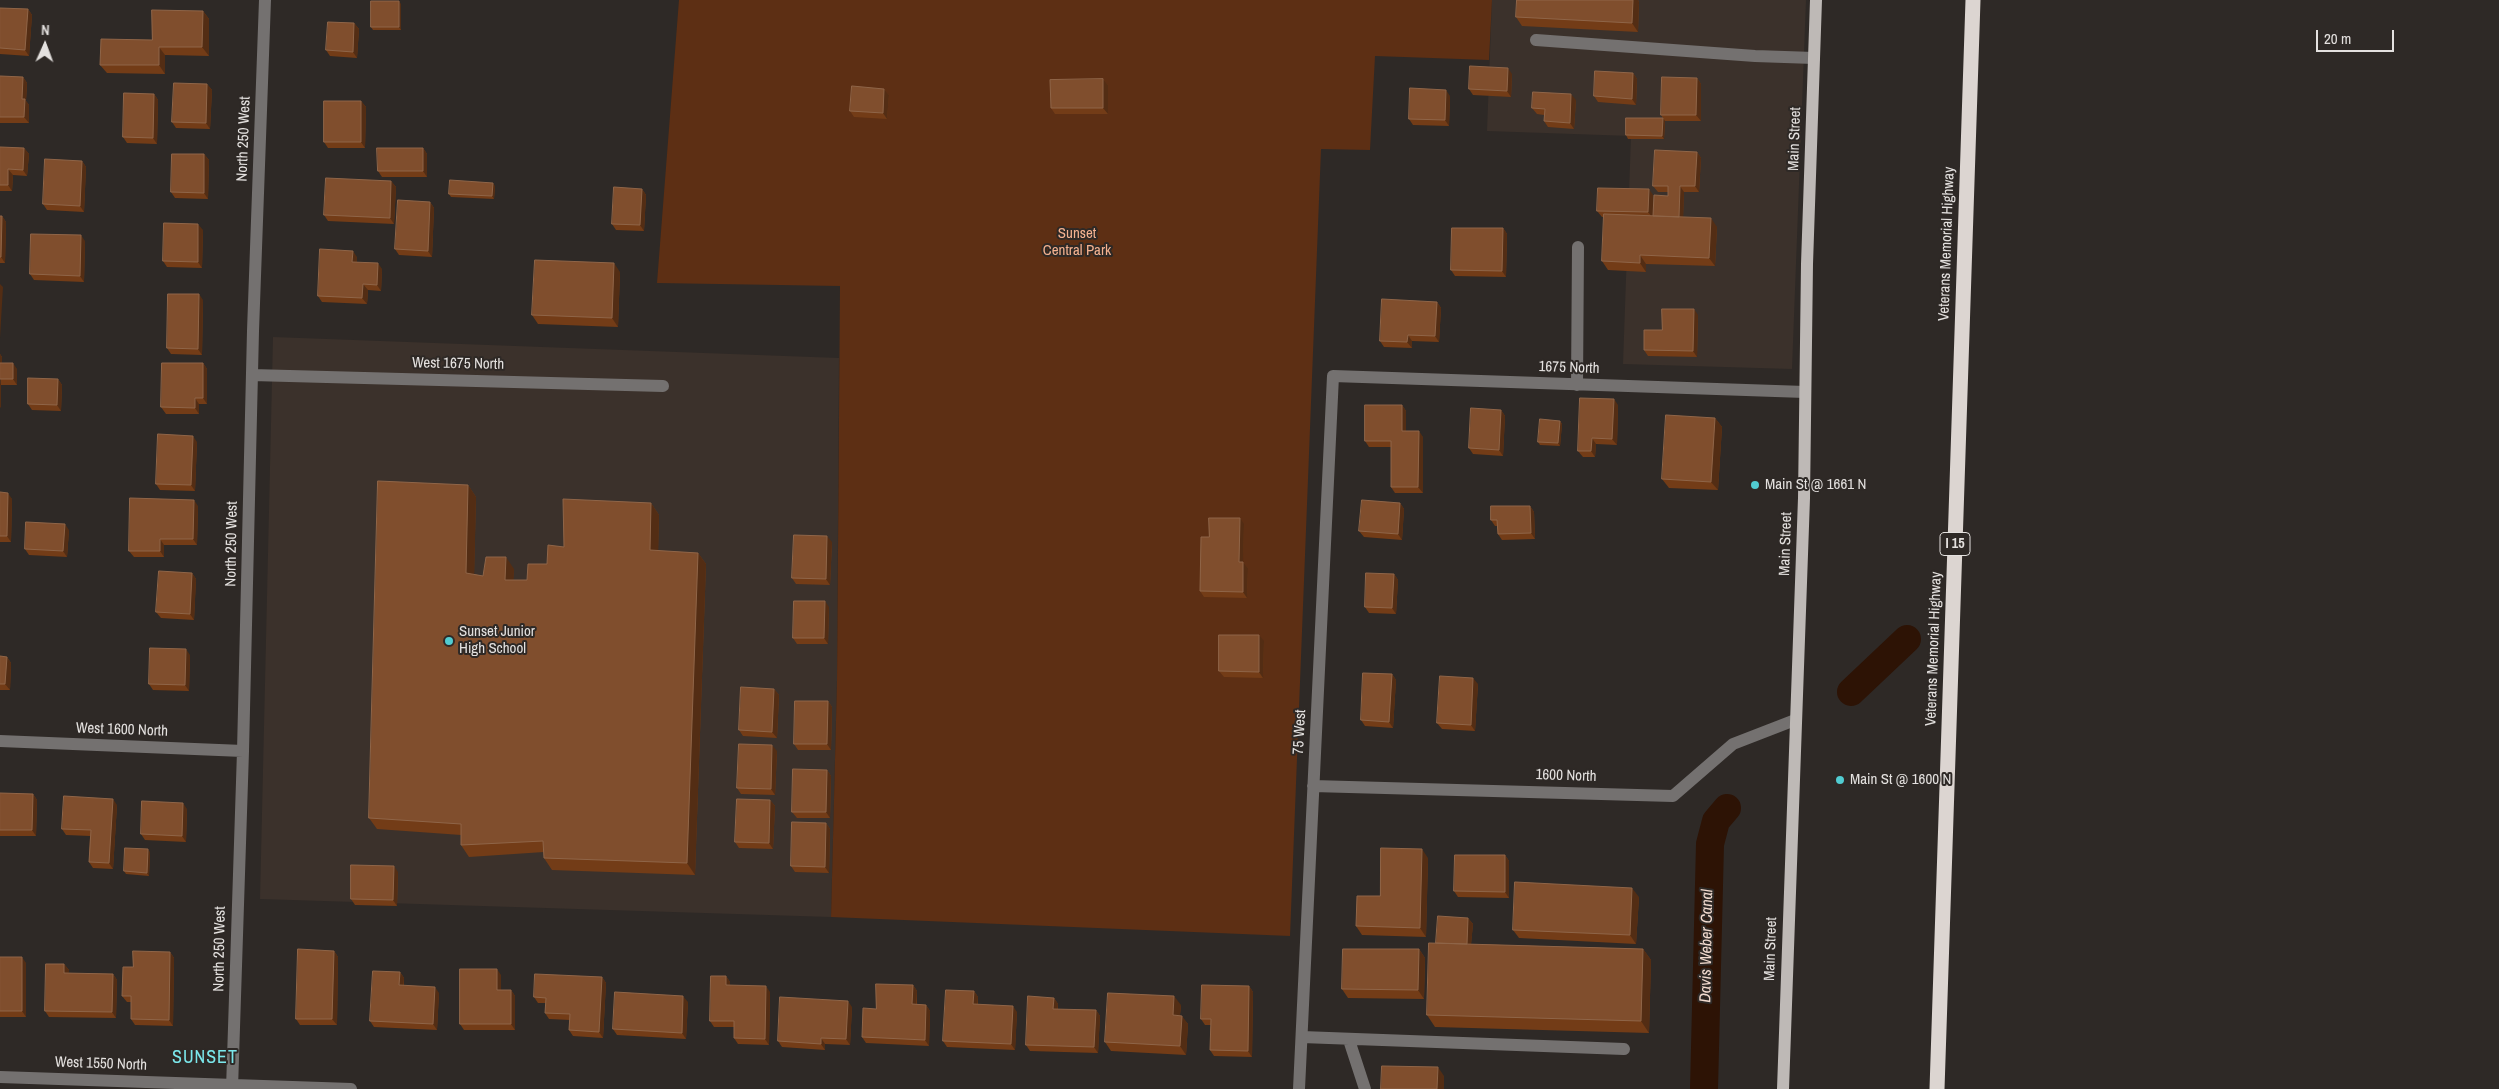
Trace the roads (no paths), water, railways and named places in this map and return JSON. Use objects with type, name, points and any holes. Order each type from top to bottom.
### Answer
[{"type":"highway","name":"Veterans Memorial Highway","points":[[1937,1089],[1973,0]]},
{"type":"main road","name":"Main Street","points":[[1783,1089],[1804,508],[1807,264],[1816,0]]},
{"type":"street","name":"North 250 West","points":[[232,1087],[243,751],[252,376],[265,0]]},
{"type":"street","points":[[1536,40],[1814,58]]},
{"type":"street","points":[[1577,385],[1578,247]]},
{"type":"street","name":"West 1675 North","points":[[252,376],[663,386]]},
{"type":"street","name":"1675 North","points":[[1333,376],[1805,392]]},
{"type":"street","name":"75 West","points":[[1299,1089],[1333,376]]},
{"type":"street","name":"1600 North","points":[[1313,786],[1673,796],[1733,744],[1795,720]]},
{"type":"street","name":"West 1600 North","points":[[0,742],[243,751]]},
{"type":"street","points":[[1302,1037],[1624,1048]]},
{"type":"street","points":[[1349,1040],[1364,1089]]},
{"type":"street","name":"West 1550 North","points":[[0,1077],[232,1087],[351,1089]]},
{"type":"waterway","points":[[1851,692],[1907,639]]},
{"type":"waterway","name":"Davis Weber Canal","points":[[1704,1089],[1710,844],[1716,821],[1727,808]]},
{"type":"place","name":"Main St @ 1661 N","points":[[1755,485]]},
{"type":"place","name":"Sunset Junior High School","points":[[449,641]]},
{"type":"place","name":"Main St @ 1600 N","points":[[1840,780]]},
{"type":"district","name":"SUNSET","points":[[205,1058]]},
{"type":"park label","name":"Sunset Central Park","points":[[1077,242]]}]
